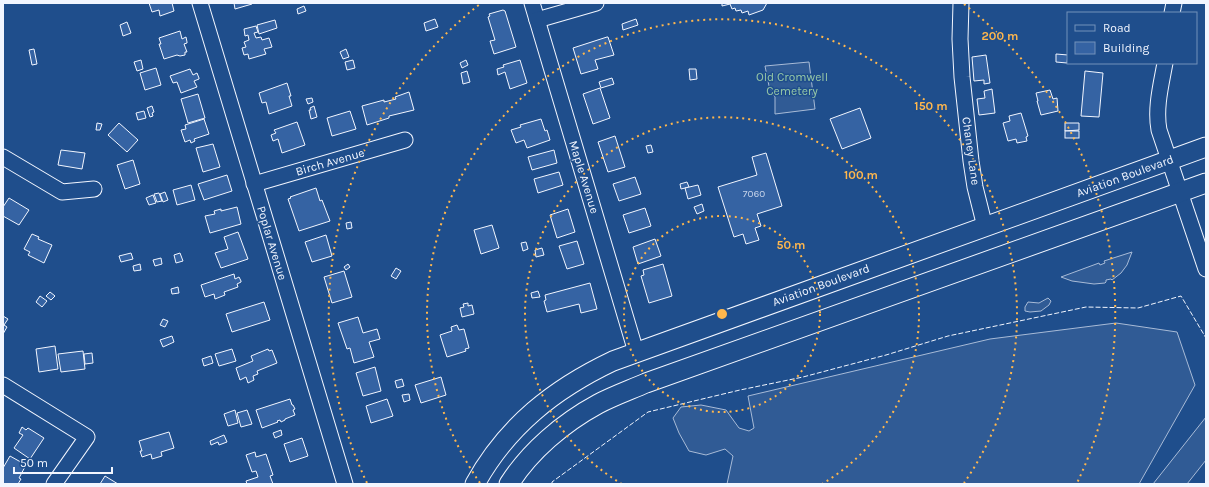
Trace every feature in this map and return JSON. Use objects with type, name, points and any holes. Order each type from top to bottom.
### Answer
[{"type":"main road","name":"Aviation Boulevard","points":[[475,484],[486,464],[499,447],[531,414],[562,389],[594,370],[636,352],[1206,147]]},
{"type":"main road","points":[[509,484],[528,460],[560,429],[578,416],[618,394],[1206,183]]},
{"type":"street","name":"Poplar Avenue","points":[[200,3],[345,484]]},
{"type":"street","name":"Maple Avenue","points":[[532,3],[636,352]]},
{"type":"street","points":[[537,20],[596,3]]},
{"type":"street","name":"Chaney Lane","points":[[961,3],[960,39],[962,76],[971,161],[975,187],[985,227]]},
{"type":"street","points":[[1164,64],[1158,102],[1159,130],[1206,269]]},
{"type":"street","name":"Birch Avenue","points":[[254,184],[405,140]]},
{"type":"street","points":[[3,157],[62,192],[94,189]]},
{"type":"street","points":[[3,385],[87,437],[54,484]]},
{"type":"shaded area","name":"Old Cromwell Cemetery","points":[[809,62],[815,109],[775,114],[775,97],[769,86],[765,66]]},
{"type":"shaded area","points":[[1132,252],[1127,265],[1121,273],[1112,280],[1106,280],[1105,283],[1094,284],[1072,281],[1061,277],[1099,263],[1100,265],[1105,263],[1104,261]]},
{"type":"shaded area","points":[[1048,298],[1051,301],[1049,305],[1041,311],[1025,311],[1025,307],[1028,302],[1039,303]]},
{"type":"shaded area","points":[[1116,323],[1177,332],[1195,385],[1139,484],[727,484],[733,456],[725,449],[706,455],[689,451],[673,418],[681,407],[701,405],[726,410],[739,428],[749,431],[754,428],[748,396],[990,339]]},
{"type":"shaded area","points":[[1206,417],[1206,460],[1187,484],[1153,484]]},
{"type":"building","points":[[149,3],[172,3],[174,11],[160,16],[159,10],[152,12]]},
{"type":"building","points":[[234,3],[252,3],[252,4],[235,9]]},
{"type":"building","points":[[722,3],[767,3],[763,10],[749,15],[748,11],[742,13],[741,10],[736,11],[735,8],[732,9],[730,4],[722,6]]},
{"type":"building","points":[[304,6],[306,11],[298,14],[297,9]]},
{"type":"building","points":[[503,10],[505,11],[516,47],[494,54],[490,41],[495,40],[488,17],[490,16],[489,14]]},
{"type":"building","points":[[435,19],[438,27],[426,31],[424,23]]},
{"type":"building","points":[[636,19],[638,25],[623,30],[622,24]]},
{"type":"building","points":[[275,20],[277,28],[259,34],[257,25]]},
{"type":"building","points":[[127,22],[131,33],[123,36],[120,25]]},
{"type":"building","points":[[256,26],[258,32],[254,33],[256,38],[261,37],[262,40],[269,38],[272,47],[264,49],[266,54],[249,59],[248,54],[244,55],[242,48],[246,47],[244,42],[249,40],[248,35],[245,36],[244,29]]},
{"type":"building","points":[[180,31],[182,39],[186,37],[187,43],[184,44],[187,52],[185,52],[185,55],[177,55],[164,59],[159,44],[161,44],[159,38]]},
{"type":"building","points":[[608,37],[614,55],[595,60],[598,69],[581,74],[573,48]]},
{"type":"building","points":[[34,49],[37,64],[32,65],[29,50]]},
{"type":"building","points":[[346,49],[349,57],[343,59],[340,52]]},
{"type":"building","points":[[1056,54],[1067,55],[1067,63],[1056,62]]},
{"type":"building","points":[[986,55],[990,83],[984,84],[984,80],[974,81],[972,57]]},
{"type":"building","points":[[141,60],[143,69],[137,71],[134,62]]},
{"type":"building","points":[[353,60],[355,68],[347,70],[345,62]]},
{"type":"building","points":[[466,60],[468,65],[462,68],[460,63]]},
{"type":"building","points":[[520,60],[527,83],[510,89],[505,72],[498,75],[497,69],[504,67],[503,65]]},
{"type":"building","points":[[156,68],[161,85],[145,90],[140,73]]},
{"type":"building","points":[[190,69],[193,75],[197,73],[199,78],[194,81],[197,87],[181,93],[177,82],[173,83],[170,76]]},
{"type":"building","points":[[689,69],[696,69],[697,79],[690,80]]},
{"type":"building","points":[[467,71],[470,82],[463,84],[461,73]]},
{"type":"building","points":[[1085,71],[1103,73],[1099,117],[1081,116]]},
{"type":"building","points":[[612,78],[614,84],[601,88],[599,82]]},
{"type":"building","points":[[287,83],[292,106],[269,114],[266,102],[262,103],[259,93]]},
{"type":"building","points":[[600,88],[610,118],[593,124],[583,94]]},
{"type":"building","points":[[992,89],[995,113],[979,115],[977,99],[985,98],[984,91]]},
{"type":"building","points":[[1050,90],[1053,99],[1057,98],[1058,111],[1041,115],[1036,93]]},
{"type":"building","points":[[409,92],[414,110],[389,116],[389,118],[367,125],[362,106],[384,100],[384,102],[396,99],[395,97]]},
{"type":"building","points":[[198,94],[205,118],[188,123],[181,99]]},
{"type":"building","points":[[312,98],[313,102],[308,104],[306,99]]},
{"type":"building","points":[[152,106],[154,112],[152,113],[153,116],[150,117],[147,108]]},
{"type":"building","points":[[314,106],[317,117],[311,119],[309,110],[311,110],[310,108]]},
{"type":"building","points":[[860,108],[871,138],[842,149],[830,119]]},
{"type":"building","points":[[144,111],[146,118],[138,120],[136,113]]},
{"type":"building","points":[[350,111],[356,129],[332,136],[327,118]]},
{"type":"building","points":[[1021,113],[1028,136],[1026,137],[1027,141],[1017,143],[1016,139],[1008,141],[1003,123],[1010,121],[1009,116]]},
{"type":"building","points":[[204,119],[209,134],[194,139],[195,141],[191,143],[190,140],[185,142],[181,130],[186,129],[185,125]]},
{"type":"building","points":[[541,119],[550,140],[527,148],[524,140],[516,143],[511,130],[521,127],[520,125]]},
{"type":"building","points":[[297,122],[305,145],[282,153],[278,139],[273,141],[271,135],[276,133],[274,130]]},
{"type":"building","points":[[97,123],[102,124],[100,130],[96,130]]},
{"type":"building","points":[[119,123],[138,140],[127,152],[108,135]]},
{"type":"building","points":[[1065,123],[1079,123],[1079,130],[1065,131]]},
{"type":"building","points":[[1065,131],[1079,131],[1079,138],[1065,138]]},
{"type":"building","points":[[615,136],[625,167],[608,172],[598,142]]},
{"type":"building","points":[[213,144],[220,167],[203,172],[196,148]]},
{"type":"building","points":[[651,145],[653,152],[648,153],[646,146]]},
{"type":"building","points":[[61,150],[85,153],[82,169],[58,165]]},
{"type":"building","points":[[554,150],[557,163],[532,170],[528,157]]},
{"type":"building","points":[[766,153],[782,206],[757,214],[761,226],[755,228],[759,240],[746,244],[743,234],[734,237],[718,187],[757,175],[752,157]]},
{"type":"building","points":[[133,160],[140,184],[125,189],[117,165]]},
{"type":"building","points":[[559,172],[563,185],[538,193],[534,179]]},
{"type":"building","points":[[227,175],[232,191],[204,200],[198,184]]},
{"type":"building","points":[[635,177],[641,194],[619,201],[613,184]]},
{"type":"building","points":[[687,182],[689,187],[681,189],[680,184]]},
{"type":"building","points":[[191,185],[195,200],[177,205],[173,190]]},
{"type":"building","points":[[698,185],[701,195],[688,199],[685,188]]},
{"type":"building","points":[[316,188],[320,201],[322,200],[330,221],[299,231],[288,199]]},
{"type":"building","points":[[165,192],[168,200],[163,202],[160,194]]},
{"type":"building","points":[[159,193],[162,201],[157,202],[154,194]]},
{"type":"building","points":[[153,195],[156,203],[149,205],[146,198]]},
{"type":"building","points":[[9,198],[29,210],[19,225],[3,216],[3,207]]},
{"type":"building","points":[[702,204],[704,211],[697,214],[694,207]]},
{"type":"building","points":[[237,207],[241,224],[210,233],[205,216],[215,214],[214,211],[221,209],[221,211]]},
{"type":"building","points":[[645,208],[651,226],[629,233],[623,215]]},
{"type":"building","points":[[568,209],[575,232],[557,238],[550,215]]},
{"type":"building","points":[[351,222],[352,228],[347,229],[346,223]]},
{"type":"building","points":[[492,225],[499,248],[481,254],[474,230]]},
{"type":"building","points":[[238,232],[248,259],[221,268],[215,253],[228,249],[224,237]]},
{"type":"building","points":[[32,234],[39,237],[38,239],[52,245],[44,263],[28,255],[30,252],[24,249]]},
{"type":"building","points":[[326,235],[332,256],[312,262],[305,242]]},
{"type":"building","points":[[655,239],[661,256],[638,264],[633,247]]},
{"type":"building","points":[[577,241],[584,264],[567,269],[559,246]]},
{"type":"building","points":[[526,242],[528,249],[523,251],[521,243]]},
{"type":"building","points":[[542,248],[544,255],[536,257],[535,250]]},
{"type":"building","points":[[131,253],[133,259],[121,262],[119,256]]},
{"type":"building","points":[[180,253],[183,261],[176,263],[174,255]]},
{"type":"building","points":[[161,258],[162,264],[155,266],[153,260]]},
{"type":"building","points":[[140,264],[141,270],[134,271],[133,266]]},
{"type":"building","points":[[348,264],[350,267],[346,270],[344,267]]},
{"type":"building","points":[[663,264],[672,296],[649,303],[641,276],[644,275],[643,270]]},
{"type":"building","points":[[396,268],[401,271],[396,279],[391,276]]},
{"type":"building","points":[[344,271],[352,297],[332,303],[324,277]]},
{"type":"building","points":[[234,274],[235,279],[239,277],[241,281],[237,284],[238,287],[224,292],[225,295],[215,299],[214,294],[205,297],[201,285]]},
{"type":"building","points":[[590,283],[597,309],[581,313],[579,304],[547,312],[544,301],[546,300],[545,295]]},
{"type":"building","points":[[178,287],[179,293],[172,294],[171,289]]},
{"type":"building","points":[[538,291],[540,297],[532,298],[531,293]]},
{"type":"building","points":[[50,292],[55,296],[51,300],[46,296]]},
{"type":"building","points":[[40,296],[47,301],[42,307],[36,302]]},
{"type":"building","points":[[264,302],[270,320],[232,332],[226,314]]},
{"type":"building","points":[[468,303],[468,306],[472,305],[474,314],[462,317],[460,308],[464,307],[463,304]]},
{"type":"building","points":[[3,316],[8,319],[4,325],[7,327],[3,334]]},
{"type":"building","points":[[358,317],[363,333],[377,329],[380,339],[369,342],[374,357],[354,363],[350,348],[347,349],[338,323]]},
{"type":"building","points":[[163,319],[168,321],[165,327],[160,325]]},
{"type":"building","points":[[457,325],[459,330],[464,329],[469,348],[465,349],[466,351],[447,357],[440,335],[452,331],[451,327]]},
{"type":"building","points":[[172,336],[174,342],[163,347],[160,340]]},
{"type":"building","points":[[55,346],[58,369],[39,372],[36,349]]},
{"type":"building","points":[[232,349],[236,361],[219,366],[215,354]]},
{"type":"building","points":[[268,349],[269,351],[272,350],[277,363],[257,371],[258,374],[253,376],[254,380],[248,383],[246,377],[240,380],[236,368],[253,361],[251,356]]},
{"type":"building","points":[[83,351],[85,369],[61,372],[58,354]]},
{"type":"building","points":[[92,353],[93,363],[85,364],[84,354]]},
{"type":"building","points":[[211,356],[213,363],[204,366],[202,359]]},
{"type":"building","points":[[375,367],[381,391],[363,396],[356,373]]},
{"type":"building","points":[[441,377],[446,395],[421,403],[415,385]]},
{"type":"building","points":[[402,379],[404,386],[397,388],[395,381]]},
{"type":"building","points":[[409,394],[410,400],[404,402],[402,395]]},
{"type":"building","points":[[290,399],[295,409],[293,410],[295,415],[281,422],[280,420],[262,428],[256,410]]},
{"type":"building","points":[[387,399],[393,416],[371,423],[366,406]]},
{"type":"building","points":[[235,410],[238,423],[228,426],[224,414]]},
{"type":"building","points":[[247,410],[252,424],[241,427],[237,413]]},
{"type":"building","points":[[22,427],[26,430],[28,428],[44,438],[30,459],[14,448],[23,435],[19,433]]},
{"type":"building","points":[[281,430],[282,435],[275,438],[273,433]]},
{"type":"building","points":[[169,432],[174,448],[161,452],[162,456],[152,459],[151,454],[142,457],[139,441]]},
{"type":"building","points":[[224,435],[227,442],[219,445],[218,442],[211,445],[210,441]]},
{"type":"building","points":[[302,438],[308,456],[290,462],[284,444]]},
{"type":"building","points":[[255,452],[256,457],[266,454],[273,475],[270,476],[273,484],[247,484],[246,481],[258,477],[256,471],[252,472],[246,455]]},
{"type":"building","points":[[10,456],[26,465],[19,478],[21,479],[18,484],[3,484],[3,468]]},
{"type":"building","points":[[105,476],[118,484],[100,484]]},
{"type":"fence","points":[[552,484],[552,482],[648,412],[803,377],[886,355],[948,336],[1086,307],[1138,308],[1181,296],[1206,338]]}]
